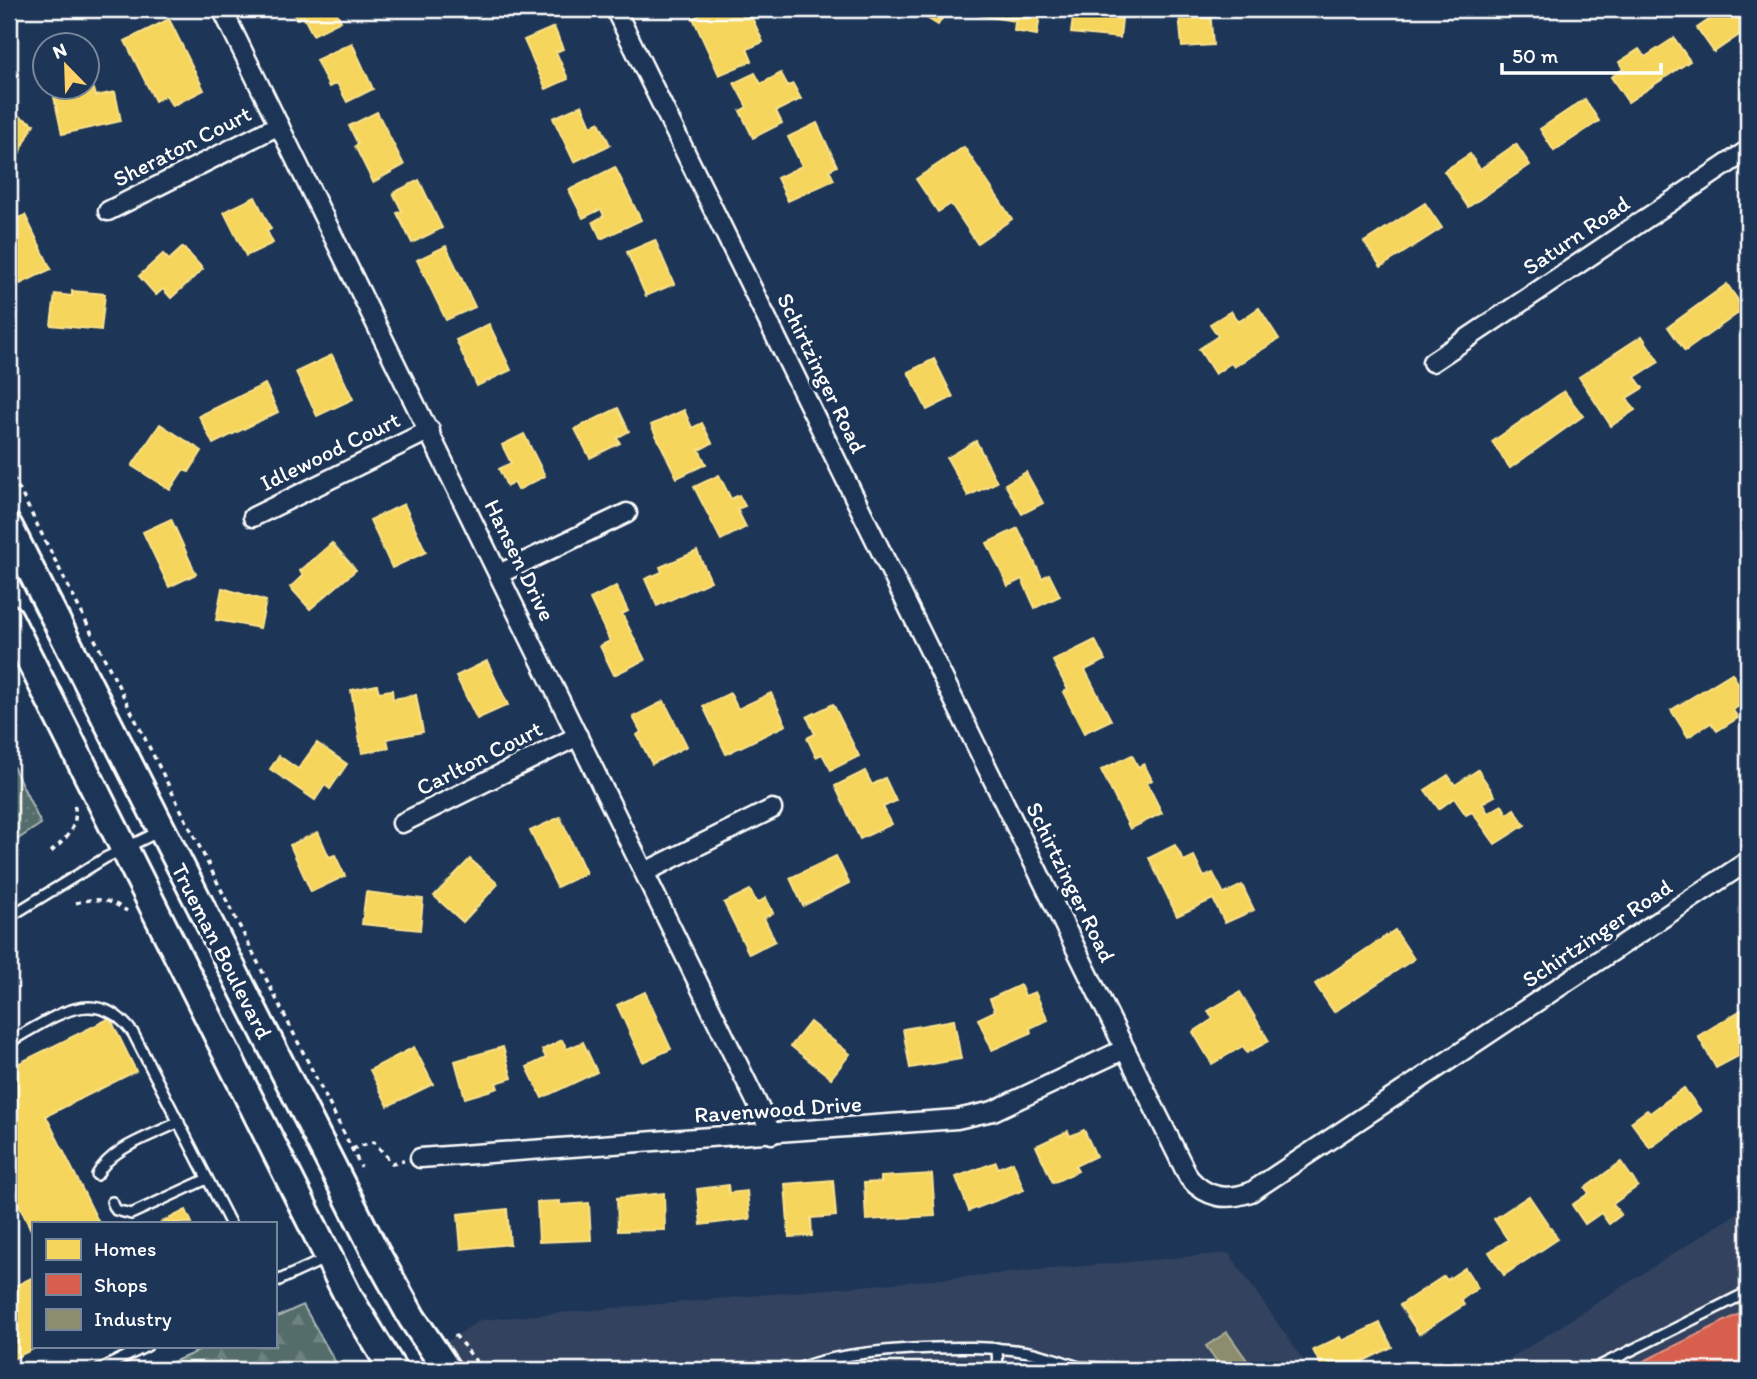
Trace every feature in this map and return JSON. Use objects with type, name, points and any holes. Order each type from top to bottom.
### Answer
[{"type":"main road","name":"Trueman Boulevard","points":[[9,527],[328,1160],[412,1318],[447,1370]]},
{"type":"main road","name":"Trueman Boulevard","points":[[9,618],[329,1257],[393,1370]]},
{"type":"street","name":"Hansen Drive","points":[[222,9],[772,1134]]},
{"type":"street","name":"Schirtzinger Road","points":[[615,9],[1189,1178],[1206,1193],[1229,1198],[1240,1196],[1339,1135],[1748,861]]},
{"type":"street","name":"Sheraton Court","points":[[108,211],[279,125]]},
{"type":"street","name":"Saturn Road","points":[[1432,362],[1748,150]]},
{"type":"street","name":"Idlewood Court","points":[[253,517],[430,430]]},
{"type":"street","points":[[499,574],[627,513]]},
{"type":"street","name":"Carlton Court","points":[[402,823],[578,736]]},
{"type":"street","points":[[645,872],[772,809]]},
{"type":"street","name":"Ravenwood Drive","points":[[420,1158],[924,1123],[981,1114],[1024,1098],[1125,1049]]},
{"type":"lane","points":[[9,917],[125,848],[161,830]]},
{"type":"lane","points":[[9,1042],[67,1011],[82,1006],[108,1010],[122,1018],[133,1033],[229,1222]]},
{"type":"lane","points":[[97,1175],[103,1163],[113,1155],[178,1122]]},
{"type":"lane","points":[[112,1202],[116,1210],[131,1214],[207,1179]]},
{"type":"lane","points":[[276,1282],[329,1257]]},
{"type":"lane","points":[[1592,1370],[1748,1292]]},
{"type":"lane","points":[[796,1370],[822,1360],[931,1347],[997,1348],[1024,1351],[1079,1369],[1144,1370]]},
{"type":"lane","points":[[99,1370],[143,1348]]},
{"type":"lane","points":[[997,1348],[998,1370]]},
{"type":"path","points":[[9,469],[354,1148],[366,1177]]},
{"type":"path","points":[[51,852],[70,836],[76,812],[73,802]]},
{"type":"path","points":[[328,1160],[374,1142],[392,1163],[420,1158]]},
{"type":"path","points":[[449,1328],[483,1370]]},
{"type":"shaded area","points":[[1748,1206],[1748,1370],[1492,1370]]},
{"type":"shaded area","points":[[1229,1253],[1310,1370],[404,1370],[480,1320]]},
{"type":"green space","points":[[9,758],[41,824],[9,845]]},
{"type":"green space","points":[[303,1305],[340,1370],[154,1370],[205,1348],[276,1348],[276,1318]]},
{"type":"building: Homes","points":[[292,9],[335,9],[341,21],[313,35],[303,16],[297,19]]},
{"type":"building: Homes","points":[[503,9],[529,9],[507,19]]},
{"type":"building: Homes","points":[[713,9],[748,9],[763,42],[747,49],[752,61],[719,75],[693,18]]},
{"type":"building: Homes","points":[[912,9],[948,9],[938,25]]},
{"type":"building: Homes","points":[[978,9],[1041,9],[1037,35],[1014,31],[1015,21],[977,15]]},
{"type":"building: Homes","points":[[1074,9],[1123,9],[1120,38],[1071,33]]},
{"type":"building: Homes","points":[[1143,9],[1210,9],[1213,45],[1182,47],[1179,14],[1144,16]]},
{"type":"building: Homes","points":[[1725,9],[1748,9],[1748,29],[1714,52],[1697,28]]},
{"type":"building: Homes","points":[[169,19],[204,90],[172,106],[166,95],[155,101],[125,41]]},
{"type":"building: Homes","points":[[554,27],[563,49],[556,52],[568,79],[546,89],[524,40]]},
{"type":"building: Homes","points":[[1674,38],[1690,61],[1628,102],[1611,77],[1623,69],[1619,62],[1639,49],[1645,57]]},
{"type":"building: Homes","points":[[352,43],[373,89],[347,102],[337,83],[329,87],[316,60]]},
{"type":"building: Homes","points":[[755,73],[761,84],[781,73],[788,86],[793,84],[801,99],[776,111],[782,123],[753,138],[740,111],[747,107],[734,83]]},
{"type":"building: Homes","points":[[115,92],[121,121],[62,134],[55,102],[102,102],[102,95]]},
{"type":"building: Homes","points":[[1585,99],[1599,121],[1554,151],[1540,129]]},
{"type":"building: Homes","points":[[582,105],[591,126],[599,122],[610,145],[574,162],[553,118]]},
{"type":"building: Homes","points":[[9,111],[34,124],[9,174]]},
{"type":"building: Homes","points":[[377,112],[404,165],[373,182],[355,146],[358,144],[349,126]]},
{"type":"building: Homes","points":[[817,123],[837,166],[829,170],[834,180],[788,201],[777,178],[802,166],[788,137]]},
{"type":"building: Homes","points":[[1516,144],[1530,165],[1468,207],[1444,171],[1470,154],[1480,169]]},
{"type":"building: Homes","points":[[964,147],[1012,219],[977,243],[951,204],[938,212],[916,179]]},
{"type":"building: Homes","points":[[615,167],[641,220],[601,239],[593,222],[604,216],[601,209],[583,218],[569,190]]},
{"type":"building: Homes","points":[[419,180],[442,228],[412,243],[397,213],[402,211],[393,193]]},
{"type":"building: Homes","points":[[255,197],[271,229],[267,231],[273,243],[246,256],[224,212]]},
{"type":"building: Homes","points":[[1425,203],[1442,228],[1381,267],[1364,242]]},
{"type":"building: Homes","points":[[25,215],[51,269],[20,284],[9,265],[9,222]]},
{"type":"building: Homes","points":[[655,240],[674,284],[646,296],[627,252]]},
{"type":"building: Homes","points":[[446,246],[475,307],[446,320],[417,260]]},
{"type":"building: Homes","points":[[183,247],[203,269],[171,298],[163,289],[156,295],[139,276],[163,254],[169,260]]},
{"type":"building: Homes","points":[[1727,284],[1744,309],[1685,351],[1668,327]]},
{"type":"building: Homes","points":[[72,291],[105,294],[101,330],[51,325],[55,294],[72,296]]},
{"type":"building: Homes","points":[[1259,308],[1279,339],[1234,367],[1231,363],[1215,374],[1199,349],[1218,336],[1210,324],[1231,311],[1238,322]]},
{"type":"building: Homes","points":[[489,324],[511,370],[477,386],[456,340]]},
{"type":"building: Homes","points":[[1642,336],[1659,362],[1635,377],[1643,388],[1627,398],[1635,410],[1611,426],[1579,377]]},
{"type":"building: Homes","points":[[332,355],[353,399],[317,416],[296,372]]},
{"type":"building: Homes","points":[[934,359],[953,397],[927,410],[908,372]]},
{"type":"building: Homes","points":[[265,384],[278,412],[213,444],[199,416]]},
{"type":"building: Homes","points":[[1564,391],[1583,416],[1510,468],[1492,442]]},
{"type":"building: Homes","points":[[618,408],[629,431],[617,438],[620,443],[590,458],[575,429]]},
{"type":"building: Homes","points":[[684,410],[692,428],[702,423],[712,443],[699,450],[706,464],[677,478],[651,425]]},
{"type":"building: Homes","points":[[160,424],[202,451],[189,472],[183,470],[170,490],[132,466]]},
{"type":"building: Homes","points":[[524,434],[545,476],[518,490],[514,482],[507,486],[499,469],[511,463],[502,445]]},
{"type":"building: Homes","points":[[976,441],[997,482],[968,496],[947,458]]},
{"type":"building: Homes","points":[[1026,472],[1043,503],[1022,514],[1005,484]]},
{"type":"building: Homes","points":[[719,475],[731,499],[739,495],[745,506],[737,509],[746,527],[721,540],[694,487]]},
{"type":"building: Homes","points":[[404,504],[426,552],[392,568],[370,520]]},
{"type":"building: Homes","points":[[171,519],[196,574],[169,587],[143,532]]},
{"type":"building: Homes","points":[[1018,528],[1042,578],[1049,574],[1060,596],[1035,608],[1022,579],[1008,586],[987,543]]},
{"type":"building: Homes","points":[[332,543],[356,570],[310,609],[290,587],[303,576],[300,571]]},
{"type":"building: Homes","points":[[697,551],[711,581],[657,606],[645,579],[662,572],[660,567]]},
{"type":"building: Homes","points":[[616,586],[628,611],[622,614],[645,660],[614,675],[600,646],[610,641],[590,599]]},
{"type":"building: Homes","points":[[222,588],[266,601],[260,628],[216,620]]},
{"type":"building: Homes","points":[[1095,640],[1105,660],[1085,670],[1111,720],[1084,733],[1063,692],[1068,690],[1053,661]]},
{"type":"building: Homes","points":[[487,661],[508,705],[477,719],[456,676]]},
{"type":"building: Homes","points":[[1732,673],[1748,700],[1733,710],[1738,718],[1717,731],[1711,723],[1688,737],[1671,710]]},
{"type":"building: Homes","points":[[377,685],[379,692],[392,690],[393,699],[416,695],[423,732],[387,739],[389,748],[362,753],[351,690]]},
{"type":"building: Homes","points":[[730,693],[738,709],[771,693],[786,725],[726,754],[703,706]]},
{"type":"building: Homes","points":[[664,701],[687,746],[652,764],[637,735],[641,732],[633,717]]},
{"type":"building: Homes","points":[[833,704],[859,756],[831,770],[822,754],[816,757],[807,738],[815,734],[807,717]]},
{"type":"building: Homes","points":[[317,743],[347,764],[330,789],[325,785],[315,800],[270,769],[279,756],[298,769]]},
{"type":"building: Homes","points":[[1132,755],[1138,767],[1144,764],[1152,780],[1147,783],[1162,813],[1130,829],[1101,770]]},
{"type":"building: Homes","points":[[1478,770],[1495,796],[1482,803],[1488,813],[1502,805],[1507,814],[1514,809],[1525,825],[1495,844],[1472,812],[1466,815],[1454,798],[1439,809],[1425,790],[1448,775],[1455,785]]},
{"type":"building: Homes","points":[[865,771],[872,785],[885,778],[896,801],[883,807],[892,824],[860,839],[835,786]]},
{"type":"building: Homes","points":[[560,817],[586,873],[557,887],[530,831]]},
{"type":"building: Homes","points":[[318,832],[329,857],[335,855],[345,876],[311,892],[290,845]]},
{"type":"building: Homes","points":[[1175,845],[1184,861],[1194,856],[1204,877],[1213,873],[1224,894],[1242,885],[1254,910],[1225,923],[1213,899],[1177,916],[1149,858]]},
{"type":"building: Homes","points":[[836,856],[849,883],[803,906],[790,878]]},
{"type":"building: Homes","points":[[470,859],[498,884],[463,922],[434,896]]},
{"type":"building: Homes","points":[[750,890],[757,903],[766,898],[773,913],[764,918],[775,941],[749,954],[724,903]]},
{"type":"building: Homes","points":[[366,892],[423,899],[420,930],[362,924]]},
{"type":"building: Homes","points":[[1395,930],[1414,959],[1334,1012],[1315,984]]},
{"type":"building: Homes","points":[[1020,985],[1025,996],[1035,992],[1048,1020],[1030,1028],[1031,1033],[992,1050],[978,1019],[995,1011],[990,999]]},
{"type":"building: Homes","points":[[645,992],[671,1049],[643,1062],[617,1005]]},
{"type":"building: Homes","points":[[1240,992],[1269,1041],[1247,1053],[1243,1046],[1212,1064],[1193,1032],[1213,1019],[1208,1011]]},
{"type":"building: Homes","points":[[1748,1006],[1748,1051],[1716,1068],[1698,1036]]},
{"type":"building: Homes","points":[[110,1018],[136,1071],[46,1116],[99,1222],[32,1222],[32,1232],[9,1184],[9,1068]]},
{"type":"building: Homes","points":[[954,1020],[961,1059],[910,1068],[903,1029]]},
{"type":"building: Homes","points":[[810,1022],[850,1054],[831,1078],[791,1046]]},
{"type":"building: Homes","points":[[562,1040],[567,1049],[583,1042],[597,1072],[542,1098],[527,1067],[546,1058],[542,1050]]},
{"type":"building: Homes","points":[[414,1047],[433,1084],[388,1106],[370,1070]]},
{"type":"building: Homes","points":[[503,1047],[512,1078],[496,1083],[498,1088],[465,1098],[455,1061]]},
{"type":"building: Homes","points":[[1684,1088],[1701,1111],[1650,1148],[1631,1122],[1647,1110],[1650,1113]]},
{"type":"building: Homes","points":[[1084,1130],[1096,1156],[1075,1166],[1078,1171],[1053,1183],[1036,1146],[1068,1131],[1070,1136]]},
{"type":"building: Homes","points":[[996,1162],[998,1168],[1013,1162],[1024,1190],[969,1211],[956,1177]]},
{"type":"building: Homes","points":[[1621,1162],[1638,1186],[1613,1204],[1621,1215],[1609,1224],[1601,1213],[1585,1224],[1572,1205],[1589,1193],[1585,1188]]},
{"type":"building: Homes","points":[[932,1174],[935,1216],[866,1220],[864,1183],[881,1182],[881,1177]]},
{"type":"building: Homes","points":[[833,1180],[836,1216],[811,1218],[812,1236],[789,1237],[785,1184]]},
{"type":"building: Homes","points":[[728,1185],[729,1193],[747,1191],[750,1219],[701,1225],[697,1189]]},
{"type":"building: Homes","points":[[664,1193],[665,1230],[618,1231],[617,1198]]},
{"type":"building: Homes","points":[[1529,1196],[1558,1239],[1504,1275],[1489,1252],[1508,1240],[1494,1219]]},
{"type":"building: Homes","points":[[560,1201],[560,1205],[589,1203],[591,1240],[539,1242],[537,1202]]},
{"type":"building: Homes","points":[[507,1209],[510,1244],[461,1249],[458,1214]]},
{"type":"building: Homes","points":[[186,1210],[192,1222],[162,1222]]},
{"type":"building: Homes","points":[[1465,1268],[1478,1288],[1461,1300],[1464,1305],[1419,1334],[1400,1305],[1444,1276],[1447,1280]]},
{"type":"building: Homes","points":[[32,1278],[32,1348],[35,1348],[9,1361],[9,1289]]},
{"type":"building: Homes","points":[[1380,1323],[1392,1347],[1355,1365],[1356,1370],[1323,1370],[1313,1350],[1340,1337],[1342,1341]]},
{"type":"building: Shops","points":[[1745,1311],[1748,1316],[1748,1370],[1634,1370],[1632,1367]]},
{"type":"building: Industry","points":[[1227,1332],[1254,1370],[1223,1370],[1206,1346]]}]
